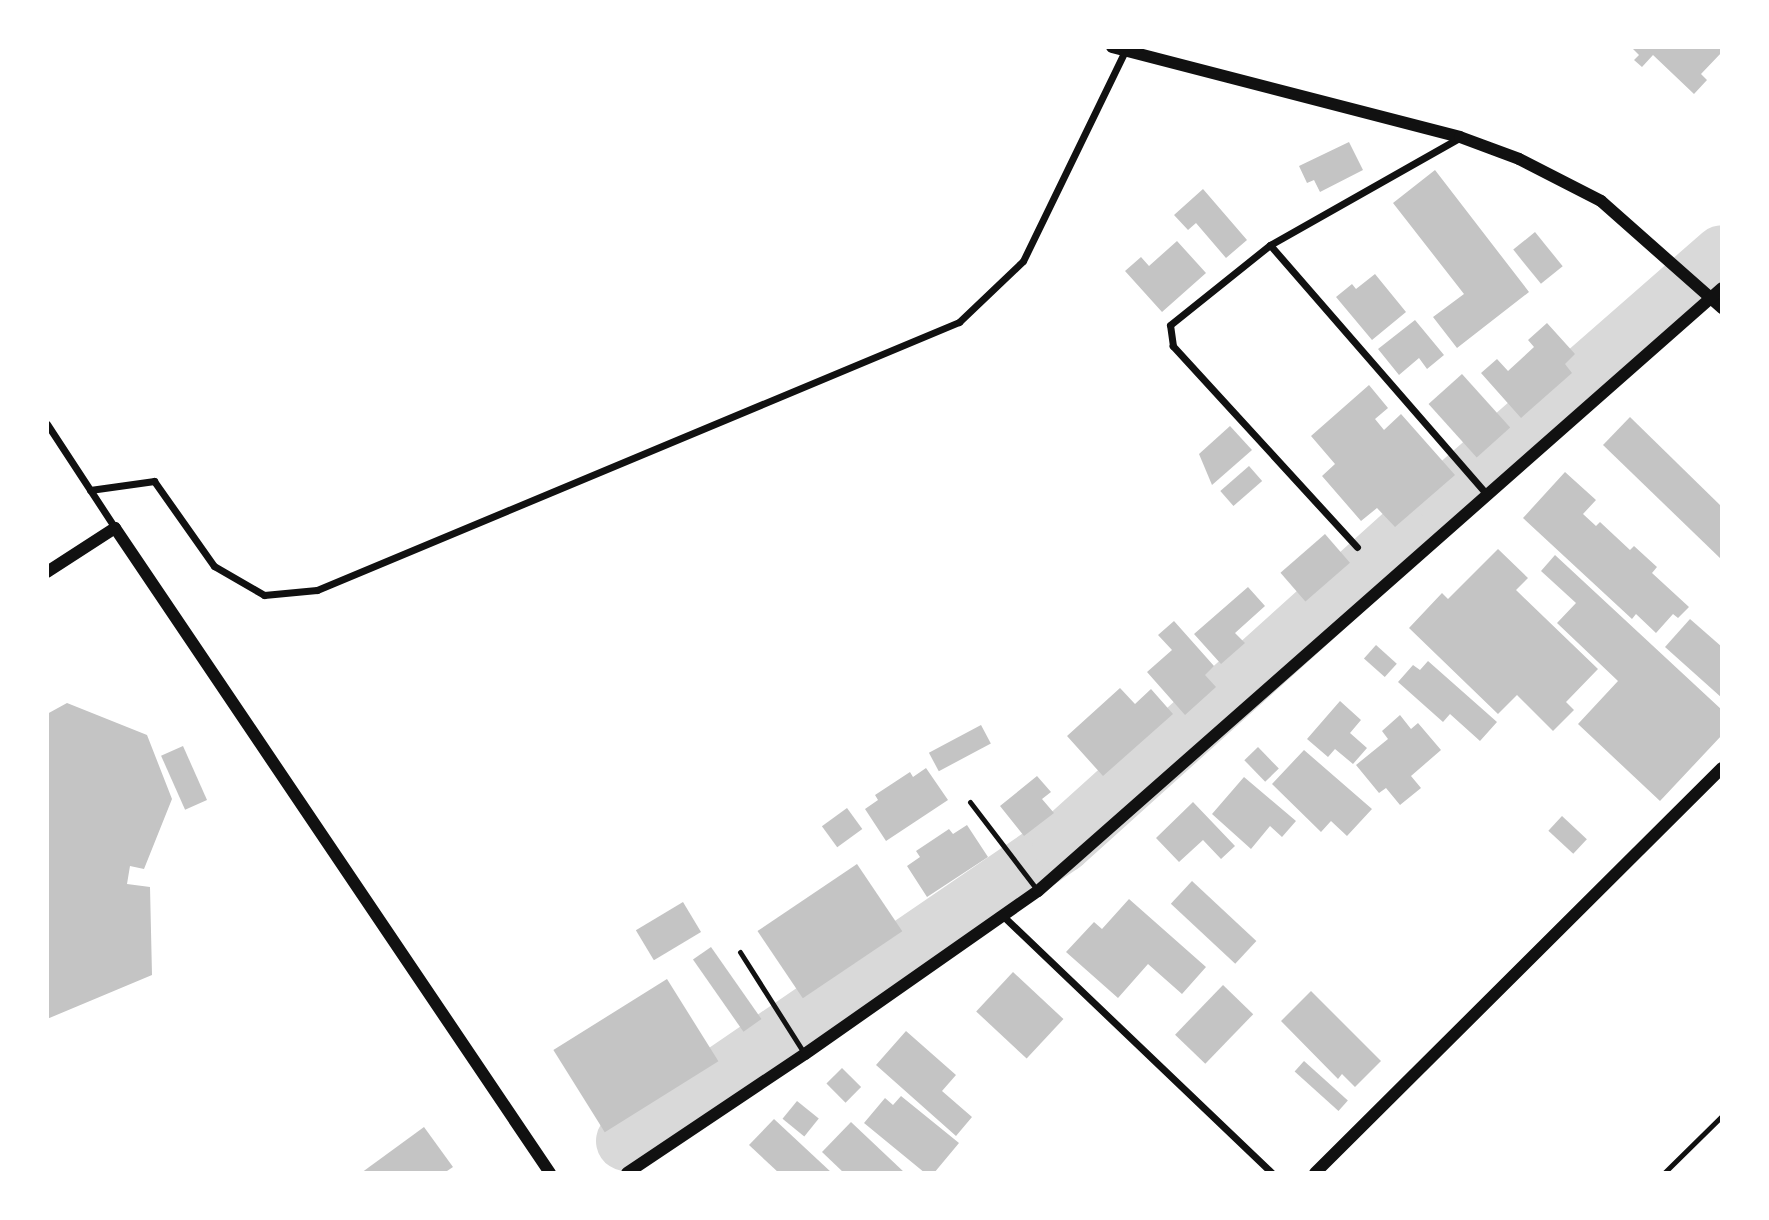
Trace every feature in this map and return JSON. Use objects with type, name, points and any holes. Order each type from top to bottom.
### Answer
[{"type":"street","points":[[90,490],[154,481],[214,566],[264,595],[317,590],[959,321],[1023,261],[1119,49],[1460,137],[1519,159],[1601,201],[1722,308]]},
{"type":"street","points":[[1357,547],[1172,346],[1170,326],[1270,245],[1460,137]]},
{"type":"street","points":[[1270,245],[1487,495]]},
{"type":"street","points":[[627,1173],[805,1054],[1038,891],[1722,288]]},
{"type":"street","points":[[47,424],[550,1173]]},
{"type":"street","points":[[47,572],[115,528]]},
{"type":"street","points":[[1315,1173],[1722,768]]},
{"type":"street","points":[[1003,916],[1272,1173]]},
{"type":"lane","points":[[970,802],[1038,891]]},
{"type":"lane","points":[[740,952],[805,1054]]},
{"type":"path","points":[[1664,1173],[1722,1116]]},
{"type":"building","points":[[1631,47],[1722,47],[1722,52],[1701,74],[1707,80],[1694,94],[1653,55],[1642,67],[1634,60],[1639,55]]},
{"type":"building","points":[[1349,142],[1363,170],[1320,192],[1314,180],[1307,183],[1299,166]]},
{"type":"building","points":[[1435,170],[1529,292],[1457,348],[1433,317],[1464,294],[1393,203]]},
{"type":"building","points":[[1203,189],[1247,240],[1226,258],[1196,223],[1188,230],[1174,215]]},
{"type":"building","points":[[1535,232],[1563,266],[1541,284],[1513,250]]},
{"type":"building","points":[[1177,241],[1206,273],[1162,312],[1125,271],[1141,257],[1149,266]]},
{"type":"building","points":[[1375,274],[1406,312],[1372,340],[1336,297],[1352,284],[1356,289]]},
{"type":"building","points":[[1415,320],[1444,355],[1427,369],[1419,358],[1399,375],[1378,349]]},
{"type":"building","points":[[1547,323],[1575,354],[1565,364],[1572,373],[1521,418],[1481,373],[1497,359],[1508,371],[1534,347],[1528,340]]},
{"type":"building","points":[[1462,374],[1510,428],[1477,458],[1429,404]]},
{"type":"building","points":[[1369,385],[1388,408],[1375,419],[1384,430],[1401,414],[1455,475],[1395,527],[1377,508],[1361,521],[1322,476],[1335,464],[1311,436]]},
{"type":"building","points":[[1630,417],[1722,507],[1722,560],[1603,445]]},
{"type":"building","points":[[1230,426],[1252,450],[1212,485],[1199,454]]},
{"type":"building","points":[[1249,466],[1262,481],[1233,506],[1220,491]]},
{"type":"building","points":[[1565,472],[1596,500],[1583,514],[1596,526],[1600,522],[1630,550],[1634,546],[1657,567],[1652,573],[1689,607],[1678,618],[1673,614],[1656,633],[1636,614],[1632,619],[1523,518]]},
{"type":"building","points":[[1325,534],[1350,563],[1305,601],[1280,573]]},
{"type":"building","points":[[1498,549],[1528,578],[1516,590],[1598,669],[1566,702],[1574,710],[1553,731],[1517,695],[1498,714],[1409,628],[1442,593],[1448,599]]},
{"type":"building","points":[[1555,555],[1722,710],[1722,735],[1660,801],[1578,724],[1618,681],[1557,623],[1576,603],[1541,571]]},
{"type":"building","points":[[1248,587],[1265,606],[1235,633],[1245,643],[1221,664],[1194,634]]},
{"type":"building","points":[[1690,619],[1722,647],[1722,698],[1665,647]]},
{"type":"building","points":[[1174,621],[1214,666],[1205,675],[1216,687],[1185,715],[1147,672],[1172,650],[1158,635]]},
{"type":"building","points":[[1376,645],[1397,664],[1385,677],[1364,658]]},
{"type":"building","points":[[1428,661],[1497,722],[1480,741],[1450,714],[1443,722],[1398,682],[1413,665],[1420,670]]},
{"type":"building","points":[[1120,688],[1135,704],[1151,689],[1173,714],[1103,776],[1067,736]]},
{"type":"building","points":[[1340,701],[1361,720],[1350,733],[1367,748],[1353,764],[1335,749],[1328,757],[1307,739]]},
{"type":"building","points":[[67,703],[147,735],[172,799],[144,869],[130,866],[127,884],[150,887],[152,975],[47,1019],[47,714]]},
{"type":"building","points":[[1400,715],[1411,729],[1418,723],[1441,750],[1411,776],[1421,788],[1400,805],[1386,788],[1379,793],[1356,765],[1388,739],[1382,731]]},
{"type":"building","points":[[981,725],[991,744],[939,771],[929,753]]},
{"type":"building","points":[[183,746],[207,800],[185,810],[161,756]]},
{"type":"building","points":[[1258,747],[1279,769],[1265,782],[1244,760]]},
{"type":"building","points":[[1304,750],[1372,809],[1347,836],[1331,821],[1321,832],[1272,784]]},
{"type":"building","points":[[926,768],[948,800],[886,841],[865,809],[878,800],[875,795],[910,772],[913,777]]},
{"type":"building","points":[[1037,776],[1051,792],[1042,799],[1054,813],[1024,836],[1000,806]]},
{"type":"building","points":[[1244,777],[1296,821],[1282,837],[1270,826],[1251,849],[1212,814]]},
{"type":"building","points":[[1193,802],[1235,846],[1221,859],[1203,840],[1179,862],[1156,838]]},
{"type":"building","points":[[847,808],[862,829],[837,847],[822,826]]},
{"type":"building","points":[[1562,816],[1587,839],[1573,854],[1548,831]]},
{"type":"building","points":[[967,825],[988,857],[927,897],[907,866],[920,857],[916,851],[949,829],[953,834]]},
{"type":"building","points":[[857,864],[902,931],[803,998],[758,931]]},
{"type":"building","points":[[1192,881],[1256,941],[1235,964],[1171,904]]},
{"type":"building","points":[[1129,899],[1206,967],[1182,994],[1148,964],[1118,998],[1066,952],[1094,922],[1102,929]]},
{"type":"building","points":[[683,902],[701,932],[654,960],[636,930]]},
{"type":"building","points":[[711,947],[761,1019],[743,1032],[693,960]]},
{"type":"building","points":[[1013,972],[1063,1019],[1027,1059],[976,1011]]},
{"type":"building","points":[[667,979],[718,1061],[605,1132],[553,1050]]},
{"type":"building","points":[[1223,985],[1253,1014],[1205,1064],[1175,1035]]},
{"type":"building","points":[[1311,991],[1381,1061],[1355,1087],[1342,1074],[1338,1079],[1281,1021]]},
{"type":"building","points":[[906,1031],[956,1075],[942,1091],[972,1117],[956,1136],[876,1065]]},
{"type":"building","points":[[1304,1061],[1348,1100],[1338,1111],[1295,1071]]},
{"type":"building","points":[[842,1068],[861,1087],[846,1103],[826,1084]]},
{"type":"building","points":[[901,1096],[959,1143],[934,1173],[925,1173],[864,1123],[885,1098],[893,1105]]},
{"type":"building","points":[[797,1101],[819,1119],[804,1136],[783,1119]]},
{"type":"building","points":[[774,1119],[832,1173],[779,1173],[749,1145]]},
{"type":"building","points":[[851,1122],[905,1173],[844,1173],[822,1152]]},
{"type":"building","points":[[424,1127],[453,1167],[444,1173],[361,1173]]},
{"type":"waterway","points":[[626,1141],[1062,843],[1446,497],[1722,255]]}]
